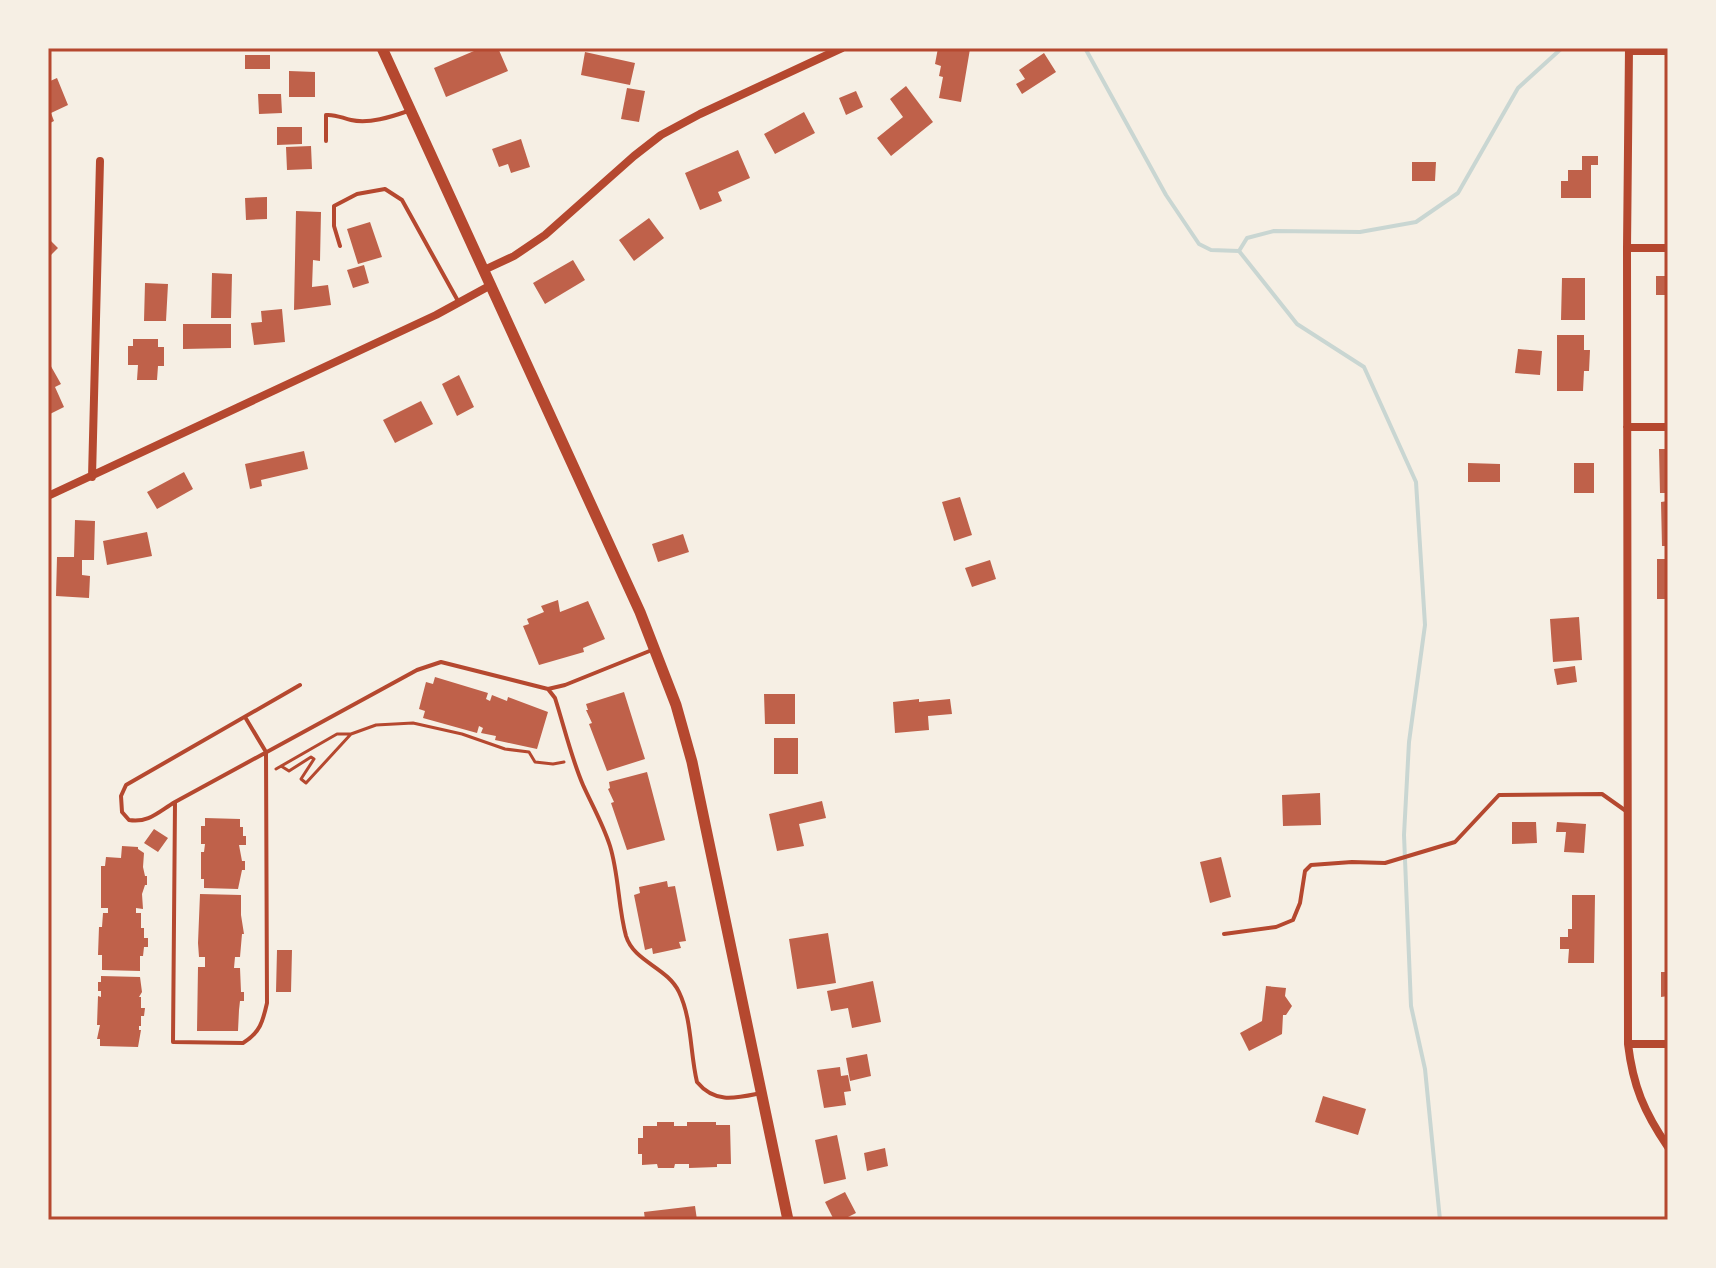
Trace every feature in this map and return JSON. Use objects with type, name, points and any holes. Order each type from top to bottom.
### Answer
[{"type":"main road","points":[[382,48],[640,612],[676,705],[692,762],[788,1220]]},
{"type":"street","points":[[484,270],[514,256],[545,235],[661,135],[842,48]]},
{"type":"street","points":[[1668,51],[1629,49],[1627,248],[1628,1044],[1633,1080],[1647,1112],[1668,1147]]},
{"type":"street","points":[[92,477],[100,161]]},
{"type":"street","points":[[1627,248],[1668,248]]},
{"type":"street","points":[[48,496],[459,303],[491,285]]},
{"type":"street","points":[[1627,427],[1668,427]]},
{"type":"street","points":[[1628,1044],[1668,1044]]},
{"type":"lane","points":[[326,141],[326,115],[330,113],[353,121],[392,117],[410,110]]},
{"type":"lane","points":[[340,246],[334,226],[334,206],[357,194],[385,189],[402,200],[459,303]]},
{"type":"lane","points":[[300,685],[126,785],[121,796],[125,817],[144,822],[175,802],[428,665],[441,662],[548,689],[654,649]]},
{"type":"lane","points":[[548,689],[555,698],[581,783],[610,847],[626,936],[631,947],[643,959],[660,968],[679,992],[697,1082],[716,1097],[762,1092]]},
{"type":"lane","points":[[175,802],[173,1042],[243,1043],[260,1029],[267,1003],[266,752],[245,717]]},
{"type":"lane","points":[[1224,934],[1276,927],[1293,920],[1300,903],[1305,871],[1311,865],[1385,863],[1455,842],[1499,795],[1602,794],[1628,812]]},
{"type":"path","points":[[266,775],[337,734],[351,734],[376,725],[413,723],[462,734],[505,749],[529,752],[535,762],[553,764],[574,760]]},
{"type":"path","points":[[281,766],[289,771],[311,757],[314,759],[301,779],[306,783],[351,734]]},
{"type":"building","points":[[481,48],[498,48],[508,71],[446,97],[434,68]]},
{"type":"building","points":[[938,48],[970,49],[961,102],[939,98],[943,77],[939,76],[941,66],[935,64]]},
{"type":"building","points":[[585,52],[635,63],[630,85],[581,75]]},
{"type":"building","points":[[1044,53],[1056,72],[1022,94],[1016,84],[1025,79],[1019,70]]},
{"type":"building","points":[[245,55],[270,55],[270,69],[245,69]]},
{"type":"building","points":[[289,71],[315,72],[315,97],[289,97]]},
{"type":"building","points":[[57,78],[68,105],[51,113],[54,121],[48,124],[48,82]]},
{"type":"building","points":[[906,86],[933,122],[891,156],[877,138],[903,117],[890,99]]},
{"type":"building","points":[[627,88],[645,91],[639,122],[621,119]]},
{"type":"building","points":[[856,91],[863,107],[846,115],[839,98]]},
{"type":"building","points":[[258,94],[281,94],[282,113],[259,114]]},
{"type":"building","points":[[804,112],[815,133],[775,154],[764,134]]},
{"type":"building","points":[[277,127],[302,127],[302,144],[277,145]]},
{"type":"building","points":[[521,139],[530,167],[511,173],[508,164],[499,167],[492,149]]},
{"type":"building","points":[[311,146],[312,169],[287,170],[286,147]]},
{"type":"building","points":[[738,150],[750,178],[718,192],[722,201],[700,210],[685,173]]},
{"type":"building","points":[[1582,156],[1598,156],[1598,165],[1591,165],[1591,198],[1561,198],[1561,181],[1568,181],[1568,170],[1582,170]]},
{"type":"building","points":[[1412,162],[1436,162],[1435,181],[1412,181]]},
{"type":"building","points":[[267,197],[267,219],[246,220],[245,198]]},
{"type":"building","points":[[296,211],[321,212],[320,261],[313,260],[312,287],[328,285],[331,305],[294,310]]},
{"type":"building","points":[[649,218],[664,238],[634,261],[619,240]]},
{"type":"building","points":[[370,222],[382,257],[358,264],[347,229]]},
{"type":"building","points":[[48,238],[58,248],[48,258]]},
{"type":"building","points":[[573,260],[585,280],[545,304],[533,283]]},
{"type":"building","points":[[364,265],[369,283],[353,288],[347,270]]},
{"type":"building","points":[[212,273],[232,274],[231,318],[211,318]]},
{"type":"building","points":[[1656,276],[1668,276],[1668,295],[1656,295]]},
{"type":"building","points":[[1562,278],[1585,278],[1585,320],[1561,320]]},
{"type":"building","points":[[145,283],[168,284],[166,321],[144,321]]},
{"type":"building","points":[[282,309],[285,342],[254,345],[251,323],[262,322],[261,311]]},
{"type":"building","points":[[183,324],[231,324],[231,348],[183,349]]},
{"type":"building","points":[[1557,335],[1584,335],[1584,350],[1590,350],[1589,371],[1584,371],[1583,391],[1557,391]]},
{"type":"building","points":[[133,339],[158,339],[158,347],[164,347],[164,366],[158,366],[157,380],[137,380],[138,365],[128,365],[128,346],[133,346]]},
{"type":"building","points":[[1518,349],[1542,351],[1540,375],[1515,373]]},
{"type":"building","points":[[48,361],[61,384],[55,387],[64,407],[48,415]]},
{"type":"building","points":[[459,375],[474,407],[457,416],[442,384]]},
{"type":"building","points":[[421,401],[433,424],[395,443],[383,420]]},
{"type":"building","points":[[1659,449],[1668,449],[1668,493],[1660,493]]},
{"type":"building","points":[[304,451],[308,469],[261,480],[262,486],[250,489],[245,464]]},
{"type":"building","points":[[1468,463],[1500,464],[1500,482],[1468,482]]},
{"type":"building","points":[[1574,463],[1594,463],[1594,493],[1574,493]]},
{"type":"building","points":[[184,472],[193,489],[157,509],[147,492]]},
{"type":"building","points":[[960,497],[972,535],[954,541],[942,502]]},
{"type":"building","points":[[1668,501],[1668,546],[1662,546],[1661,502]]},
{"type":"building","points":[[75,520],[95,521],[94,560],[82,560],[82,575],[90,576],[89,598],[56,596],[57,557],[74,557]]},
{"type":"building","points":[[147,532],[152,556],[107,565],[103,541]]},
{"type":"building","points":[[683,534],[689,552],[658,562],[652,544]]},
{"type":"building","points":[[1657,559],[1668,559],[1668,599],[1657,599]]},
{"type":"building","points":[[990,560],[996,579],[972,587],[965,568]]},
{"type":"building","points":[[558,600],[560,612],[588,601],[605,639],[583,648],[584,652],[539,665],[523,626],[529,624],[527,619],[544,612],[541,606]]},
{"type":"building","points":[[1579,617],[1582,660],[1553,662],[1550,619]]},
{"type":"building","points":[[1575,666],[1577,682],[1557,685],[1554,669]]},
{"type":"building","points":[[435,677],[488,693],[486,699],[490,701],[492,695],[507,701],[508,697],[548,712],[537,749],[495,740],[496,736],[481,733],[483,728],[479,726],[477,733],[423,718],[425,711],[419,709],[426,682],[433,684]]},
{"type":"building","points":[[624,692],[645,759],[607,771],[589,724],[592,723],[586,704]]},
{"type":"building","points":[[764,694],[795,694],[795,724],[765,724]]},
{"type":"building","points":[[919,699],[919,702],[950,699],[952,714],[928,716],[929,730],[895,733],[893,702]]},
{"type":"building","points":[[774,738],[798,738],[798,774],[774,774]]},
{"type":"building","points":[[647,772],[665,840],[627,850],[611,803],[614,802],[608,789],[609,782]]},
{"type":"building","points":[[1320,793],[1321,825],[1283,826],[1282,795]]},
{"type":"building","points":[[822,801],[826,818],[799,824],[804,846],[777,851],[769,814]]},
{"type":"building","points":[[205,818],[240,819],[246,845],[239,845],[245,870],[242,870],[238,889],[204,888],[201,852],[204,852],[205,844],[201,844],[201,826],[205,826]]},
{"type":"building","points":[[1512,822],[1536,822],[1537,843],[1512,844]]},
{"type":"building","points":[[1557,822],[1586,824],[1584,853],[1564,852],[1566,832],[1556,832]]},
{"type":"building","points":[[154,829],[168,838],[158,852],[144,843]]},
{"type":"building","points":[[122,846],[138,847],[144,853],[147,885],[142,894],[143,909],[136,908],[136,913],[141,913],[141,928],[144,928],[144,938],[148,938],[148,947],[144,947],[143,956],[140,956],[140,971],[102,970],[102,955],[98,955],[99,927],[102,927],[103,913],[108,913],[108,908],[101,908],[101,866],[105,866],[106,857],[121,858]]},
{"type":"building","points":[[1221,857],[1231,897],[1210,903],[1200,862]]},
{"type":"building","points":[[667,881],[668,887],[675,886],[686,941],[679,942],[681,948],[653,954],[652,948],[645,950],[634,895],[640,893],[639,887]]},
{"type":"building","points":[[200,894],[241,895],[244,934],[240,957],[235,957],[234,968],[240,968],[241,992],[244,992],[244,1001],[240,1001],[238,1031],[197,1031],[198,967],[205,967],[205,957],[199,957],[198,943]]},
{"type":"building","points":[[1572,895],[1595,895],[1594,963],[1568,963],[1569,949],[1560,949],[1560,937],[1568,937],[1568,929],[1572,929]]},
{"type":"building","points":[[828,933],[836,983],[797,989],[789,939]]},
{"type":"building","points":[[277,950],[292,950],[291,992],[276,992]]},
{"type":"building","points":[[1661,972],[1668,972],[1668,996],[1661,997]]},
{"type":"building","points":[[101,976],[140,977],[142,992],[139,997],[141,1008],[145,1008],[139,1026],[138,1047],[100,1046],[100,1039],[97,1039],[100,1025],[97,1025],[98,996],[101,997],[98,982],[101,982]]},
{"type":"building","points":[[873,981],[881,1022],[852,1028],[848,1008],[831,1011],[827,991]]},
{"type":"building","points":[[1266,986],[1286,988],[1285,996],[1292,1006],[1283,1015],[1282,1034],[1249,1051],[1240,1033],[1262,1021]]},
{"type":"building","points":[[867,1054],[871,1076],[850,1081],[846,1058]]},
{"type":"building","points":[[840,1067],[841,1076],[848,1075],[851,1091],[844,1092],[846,1105],[824,1108],[817,1070]]},
{"type":"building","points":[[1323,1096],[1366,1109],[1358,1135],[1315,1122]]},
{"type":"building","points":[[657,1122],[674,1122],[674,1126],[687,1126],[687,1122],[730,1125],[731,1164],[689,1168],[689,1164],[675,1164],[674,1168],[642,1165],[638,1138],[643,1138],[643,1126],[657,1126]]},
{"type":"building","points":[[837,1135],[846,1179],[824,1184],[815,1140]]},
{"type":"building","points":[[885,1148],[888,1166],[867,1171],[864,1153]]},
{"type":"building","points":[[845,1192],[856,1213],[842,1220],[834,1220],[825,1202]]},
{"type":"building","points":[[695,1206],[697,1220],[645,1220],[644,1212]]},
{"type":"waterway","points":[[1085,48],[1166,195],[1199,244],[1211,250],[1239,251],[1297,324],[1364,367],[1416,482],[1425,625],[1409,742],[1404,835],[1411,1006],[1425,1069],[1440,1220]]},
{"type":"waterway","points":[[1239,251],[1247,238],[1274,231],[1360,232],[1416,222],[1458,193],[1518,88],[1562,48]]}]
